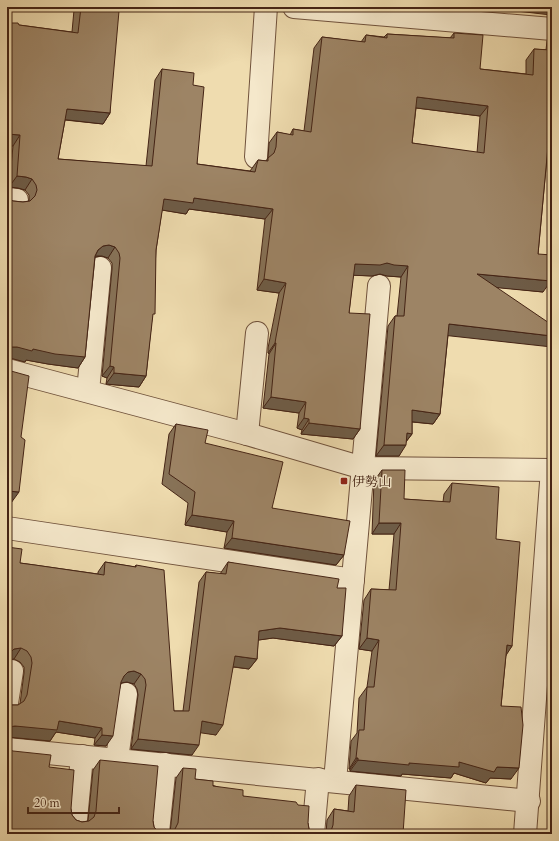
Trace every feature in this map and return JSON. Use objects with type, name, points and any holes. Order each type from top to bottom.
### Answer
[{"type":"street","points":[[256,157],[266,7]]},
{"type":"street","points":[[294,7],[552,29]]},
{"type":"street","points":[[88,391],[100,268]]},
{"type":"street","points":[[312,834],[326,780],[353,580],[379,286]]},
{"type":"street","points":[[247,434],[257,333]]},
{"type":"street","points":[[7,370],[247,434],[363,468],[552,469],[526,834]]},
{"type":"street","points":[[7,528],[353,580]]},
{"type":"street","points":[[7,703],[12,672]]},
{"type":"street","points":[[118,759],[126,694]]},
{"type":"street","points":[[7,749],[529,801]]},
{"type":"street","points":[[76,820],[82,756]]},
{"type":"street","points":[[158,832],[165,764]]},
{"type":"building","points":[[81,7],[108,7],[108,10],[119,11],[110,113],[67,109],[58,159],[152,166],[162,69],[194,73],[193,85],[204,87],[197,164],[255,172],[258,160],[268,161],[268,158],[274,153],[277,132],[293,135],[293,129],[311,132],[322,37],[365,42],[366,35],[387,38],[387,34],[454,38],[454,33],[483,35],[480,69],[533,75],[534,49],[551,50],[552,45],[552,103],[538,254],[552,255],[551,281],[477,274],[552,325],[552,336],[449,324],[440,414],[412,410],[412,434],[407,433],[406,445],[384,445],[395,316],[404,316],[408,266],[387,263],[380,265],[355,264],[349,313],[370,314],[360,429],[309,423],[309,419],[304,418],[306,402],[271,397],[275,343],[286,283],[264,279],[273,209],[194,198],[193,203],[164,199],[156,250],[155,314],[153,314],[146,376],[114,373],[114,367],[110,366],[120,258],[115,247],[109,245],[103,246],[98,250],[95,256],[85,357],[55,354],[33,349],[32,351],[17,347],[11,347],[7,350],[7,320],[10,307],[7,307],[7,198],[13,201],[30,201],[35,196],[37,190],[32,179],[17,176],[20,135],[7,134],[7,23],[18,23],[19,25],[78,33]],"holes":[[[417,97],[488,106],[484,153],[412,143]]]},
{"type":"building","points":[[7,369],[29,376],[21,437],[25,440],[19,492],[7,491]]},
{"type":"building","points":[[176,424],[208,430],[205,443],[283,462],[272,508],[350,521],[344,555],[232,538],[234,521],[192,515],[195,492],[169,474]]},
{"type":"building","points":[[382,470],[405,470],[404,499],[450,502],[452,483],[499,487],[496,539],[520,542],[512,646],[507,645],[501,706],[521,707],[523,725],[519,768],[497,767],[494,772],[459,762],[459,767],[409,763],[409,765],[358,760],[358,758],[356,758],[359,730],[364,730],[367,687],[374,687],[379,640],[367,638],[371,589],[396,590],[401,523],[379,523]]},
{"type":"building","points":[[7,547],[22,549],[20,563],[104,575],[105,562],[164,570],[174,711],[189,711],[206,572],[226,574],[228,562],[339,579],[337,588],[346,588],[342,636],[280,628],[259,631],[257,659],[235,656],[223,725],[202,721],[199,745],[138,739],[146,685],[145,679],[141,674],[134,671],[128,672],[121,682],[113,736],[102,735],[102,728],[59,721],[57,730],[15,726],[7,729],[7,703],[18,705],[24,701],[27,695],[32,663],[31,657],[27,651],[21,648],[14,649],[7,658]]},
{"type":"building","points":[[7,749],[51,755],[49,767],[74,770],[71,809],[72,815],[76,820],[82,822],[89,821],[94,817],[96,811],[100,760],[158,766],[153,821],[154,827],[158,832],[163,834],[7,834]]},
{"type":"building","points":[[183,768],[196,769],[195,779],[213,781],[213,786],[243,790],[243,796],[296,802],[298,805],[309,806],[308,823],[309,829],[313,834],[164,834],[171,833],[178,823]]},
{"type":"building","points":[[356,785],[406,790],[403,834],[327,834],[331,831],[333,825],[334,809],[354,812]]},
{"type":"building","points":[[509,830],[521,831],[524,834],[509,834]]},
{"type":"building","points":[[552,833],[552,834],[539,834]]},
{"type":"place","name":"伊勢山","points":[[344,481]]}]
